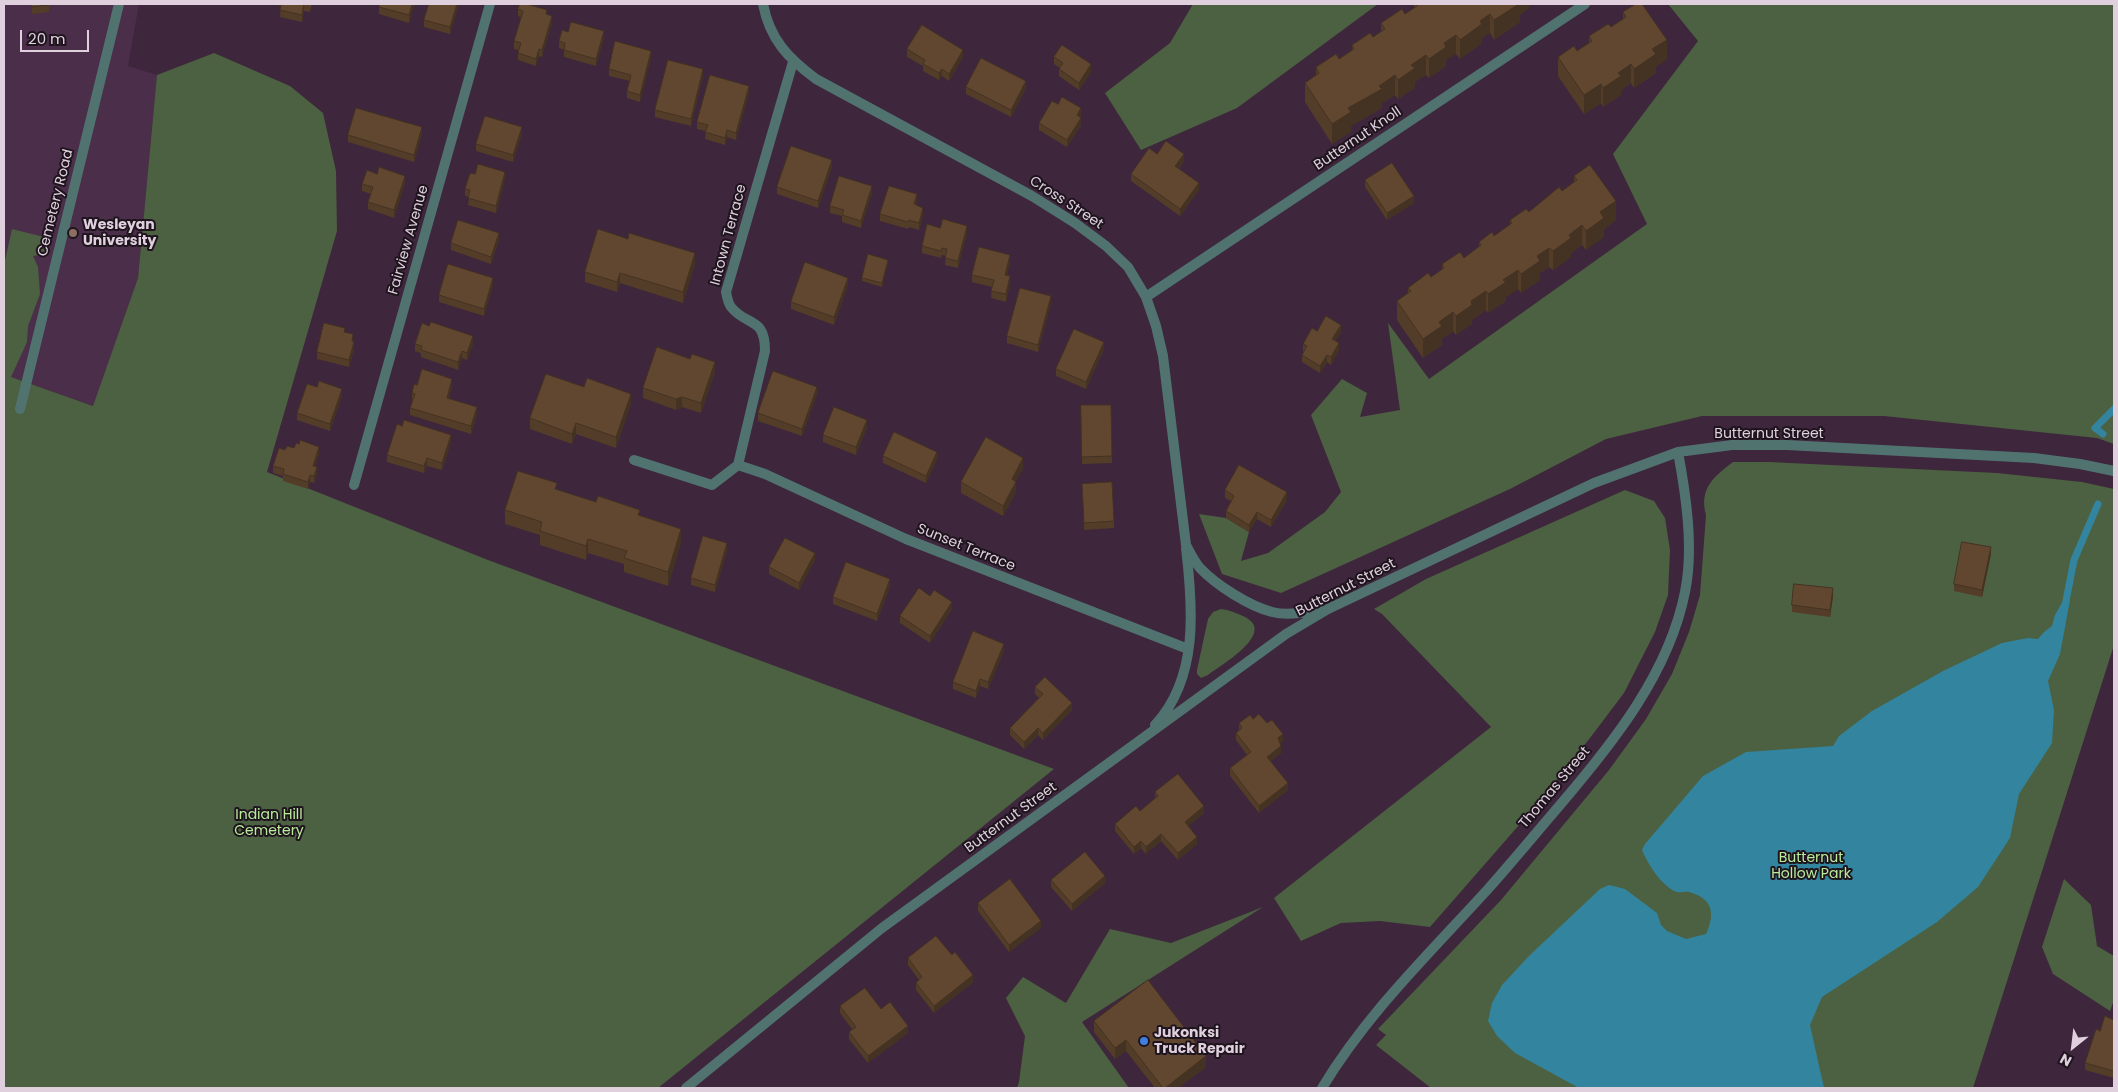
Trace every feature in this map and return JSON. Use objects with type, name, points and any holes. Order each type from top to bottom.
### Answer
[{"type":"street","name":"Cemetery Road","points":[[20,409],[119,4]]},
{"type":"street","name":"Fairview Avenue","points":[[354,484],[490,4]]},
{"type":"street","name":"Cross Street","points":[[763,4],[765,16],[774,36],[793,62],[816,79],[1032,196],[1075,223],[1106,246],[1128,267],[1146,297],[1156,326],[1163,356],[1191,588],[1192,617],[1182,679],[1172,702],[1160,720],[1141,741]]},
{"type":"street","name":"Butternut Knoll","points":[[1146,297],[1585,4]]},
{"type":"street","name":"Intown Terrace","points":[[738,465],[765,351],[765,338],[758,324],[740,315],[729,306],[726,292],[793,62]]},
{"type":"street","name":"Butternut Street","points":[[686,1088],[882,928],[1286,634],[1328,609],[1594,483],[1678,452],[1732,445],[1787,445],[2034,458],[2114,471]]},
{"type":"street","name":"Thomas Street","points":[[1322,1088],[1358,1033],[1403,979],[1488,888],[1577,784],[1638,702],[1660,664],[1685,592],[1688,551],[1687,502],[1678,452]]},
{"type":"street","points":[[634,460],[712,485],[738,465]]},
{"type":"street","name":"Sunset Terrace","points":[[738,465],[765,474],[906,539],[1188,649]]},
{"type":"street","name":"Cross Street","points":[[1186,545],[1200,567],[1223,588],[1245,600],[1272,612],[1298,614],[1328,609]]},
{"type":"shaded area","name":"Wesleyan University","points":[[4,4],[139,4],[128,66],[157,75],[138,278],[94,406],[4,375]]},
{"type":"green space","points":[[1193,4],[1378,4],[1237,108],[1141,150],[1105,93],[1170,43]]},
{"type":"green space","points":[[1668,4],[2114,4],[2114,444],[2097,438],[1884,416],[1702,416],[1606,439],[1510,489],[1281,593],[1222,574],[1199,514],[1226,518],[1249,532],[1241,561],[1268,553],[1325,512],[1341,492],[1311,415],[1342,379],[1367,393],[1360,417],[1400,410],[1388,323],[1429,379],[1647,224],[1613,154],[1698,41]]},
{"type":"green space","name":"Indian Hill Cemetery","points":[[214,53],[290,86],[323,113],[336,171],[337,231],[267,472],[488,560],[1054,769],[658,1088],[4,1088],[4,265],[12,229],[44,237],[45,254],[33,256],[38,267],[40,294],[28,326],[27,342],[11,377],[93,406],[138,278],[157,75]]},
{"type":"green space","name":"Butternut Hollow Park","points":[[1733,462],[1997,473],[2082,482],[2114,489],[2114,645],[1973,1088],[1431,1088],[1376,1045],[1386,1035],[1378,1029],[1501,900],[1609,770],[1646,719],[1672,674],[1689,632],[1700,595],[1706,515],[1704,498],[1706,491],[1709,484],[1719,473]]},
{"type":"green space","points":[[1625,490],[1654,501],[1665,518],[1670,550],[1668,595],[1655,632],[1624,693],[1533,809],[1430,927],[1380,921],[1341,923],[1301,941],[1274,898],[1491,727],[1382,614],[1374,609],[1426,579]]},
{"type":"green space","points":[[1221,609],[1243,616],[1252,623],[1255,631],[1244,648],[1224,664],[1201,678],[1197,674],[1197,670],[1208,619],[1213,612]]},
{"type":"green space","points":[[2064,879],[2091,905],[2097,946],[2114,956],[2114,1000],[2110,1011],[2053,974],[2042,947]]},
{"type":"green space","points":[[1263,907],[1082,1022],[1129,1088],[1017,1088],[1025,1036],[1006,998],[1023,977],[1066,1003],[1110,929],[1171,943]]},
{"type":"water","points":[[2064,599],[2070,600],[2060,654],[2048,681],[2054,710],[2052,743],[2019,794],[2010,838],[1978,887],[1937,922],[1822,997],[1810,1025],[1824,1088],[1579,1088],[1515,1053],[1497,1036],[1488,1021],[1492,1003],[1502,985],[1530,955],[1600,889],[1609,885],[1625,889],[1657,913],[1661,925],[1667,931],[1686,939],[1706,934],[1711,919],[1710,907],[1707,902],[1697,895],[1677,892],[1666,886],[1652,868],[1642,850],[1645,844],[1703,776],[1746,752],[1833,746],[1839,736],[1872,711],[1943,671],[2002,643],[2028,638],[2038,639],[2052,626],[2055,615]]},
{"type":"building","points":[[32,4],[49,4],[49,5],[32,7]]},
{"type":"building","points":[[282,4],[304,4],[302,15],[280,10]]},
{"type":"building","points":[[380,4],[412,4],[409,15],[379,7]]},
{"type":"building","points":[[429,4],[457,4],[450,27],[424,20]]},
{"type":"building","points":[[520,4],[527,4],[547,10],[546,14],[552,16],[542,50],[539,49],[536,59],[518,53],[521,43],[514,41],[523,11],[518,9]]},
{"type":"building","points":[[1416,4],[1519,4],[1494,20],[1490,14],[1480,21],[1482,24],[1460,40],[1456,35],[1444,43],[1446,47],[1429,59],[1426,55],[1411,65],[1415,68],[1398,80],[1395,75],[1379,86],[1382,89],[1348,108],[1351,112],[1332,124],[1305,83],[1319,73],[1316,67],[1336,54],[1339,59],[1354,49],[1352,45],[1370,33],[1373,37],[1385,29],[1381,23],[1402,9],[1405,14],[1417,6]]},
{"type":"building","points":[[1636,4],[1642,4],[1667,40],[1652,49],[1656,54],[1634,69],[1631,64],[1618,73],[1621,76],[1603,88],[1601,84],[1584,95],[1558,57],[1574,46],[1577,51],[1592,41],[1589,36],[1608,24],[1611,27],[1626,17],[1623,12]]},
{"type":"building","points":[[571,22],[604,31],[596,59],[564,50],[565,43],[559,41],[562,30],[568,32]]},
{"type":"building","points":[[922,25],[963,50],[949,74],[942,69],[939,73],[923,64],[925,60],[907,49]]},
{"type":"building","points":[[615,41],[651,51],[640,95],[627,91],[631,75],[609,69]]},
{"type":"building","points":[[1062,45],[1091,64],[1079,83],[1059,69],[1063,63],[1054,57]]},
{"type":"building","points":[[981,58],[1026,81],[1011,110],[966,87]]},
{"type":"building","points":[[668,60],[703,69],[691,119],[655,110]]},
{"type":"building","points":[[710,75],[749,86],[736,133],[727,130],[725,138],[705,132],[708,125],[697,122]]},
{"type":"building","points":[[1062,97],[1081,108],[1077,115],[1081,118],[1067,140],[1039,123],[1052,101],[1058,104]]},
{"type":"building","points":[[356,108],[422,127],[414,155],[348,135]]},
{"type":"building","points":[[485,116],[522,127],[513,155],[476,144]]},
{"type":"building","points":[[1166,141],[1184,154],[1175,166],[1199,183],[1180,209],[1131,174],[1149,148],[1157,154]]},
{"type":"building","points":[[791,146],[832,160],[818,201],[777,187]]},
{"type":"building","points":[[1392,163],[1414,196],[1387,213],[1365,180]]},
{"type":"building","points":[[478,164],[505,172],[496,206],[468,198],[470,190],[465,189],[470,173],[475,174]]},
{"type":"building","points":[[1590,165],[1616,201],[1600,212],[1604,218],[1586,231],[1582,225],[1569,235],[1571,238],[1553,251],[1549,248],[1537,256],[1540,261],[1521,274],[1518,270],[1503,280],[1506,282],[1488,294],[1486,291],[1471,301],[1472,305],[1456,316],[1453,312],[1439,322],[1442,326],[1423,339],[1397,301],[1411,291],[1408,288],[1428,273],[1431,277],[1444,268],[1442,264],[1460,252],[1464,258],[1481,245],[1479,242],[1492,232],[1494,236],[1512,223],[1510,220],[1526,209],[1529,212],[1559,187],[1562,191],[1577,180],[1574,176]]},
{"type":"building","points":[[379,167],[405,176],[394,210],[368,202],[373,187],[362,184],[367,170],[377,174]]},
{"type":"building","points":[[839,176],[872,186],[861,221],[842,215],[844,210],[830,206]]},
{"type":"building","points":[[889,186],[917,194],[914,204],[923,208],[919,223],[880,214]]},
{"type":"building","points":[[943,219],[967,226],[958,261],[945,258],[947,249],[942,248],[941,251],[922,246],[927,224],[940,228]]},
{"type":"building","points":[[458,220],[499,233],[491,257],[451,243]]},
{"type":"building","points":[[598,229],[628,239],[629,233],[695,253],[683,292],[620,273],[617,282],[585,272]]},
{"type":"building","points":[[979,247],[1010,255],[1005,275],[1010,276],[1006,294],[991,291],[994,280],[972,275]]},
{"type":"building","points":[[868,254],[888,260],[882,283],[862,278]]},
{"type":"building","points":[[805,262],[848,278],[834,317],[791,302]]},
{"type":"building","points":[[448,264],[493,278],[484,309],[439,295]]},
{"type":"building","points":[[1020,288],[1051,296],[1038,345],[1007,336]]},
{"type":"building","points":[[1326,316],[1341,325],[1332,339],[1339,343],[1331,357],[1327,355],[1320,366],[1302,355],[1307,346],[1303,344],[1312,328],[1317,331]]},
{"type":"building","points":[[431,322],[473,336],[467,353],[462,351],[458,362],[421,350],[422,346],[415,344],[422,323],[429,326]]},
{"type":"building","points":[[324,323],[345,328],[344,332],[353,334],[352,341],[354,342],[349,360],[317,352]]},
{"type":"building","points":[[1074,329],[1104,342],[1086,382],[1056,369]]},
{"type":"building","points":[[657,347],[690,359],[692,354],[715,362],[701,403],[682,397],[676,399],[643,388]]},
{"type":"building","points":[[422,369],[452,379],[447,398],[477,407],[471,426],[410,408],[415,394],[412,393],[414,384],[417,385]]},
{"type":"building","points":[[773,371],[817,387],[802,429],[758,413]]},
{"type":"building","points":[[546,374],[584,387],[587,378],[631,394],[616,437],[576,423],[572,434],[530,418]]},
{"type":"building","points":[[319,381],[342,389],[330,424],[297,413],[307,384],[317,387]]},
{"type":"building","points":[[1081,405],[1111,405],[1112,456],[1082,457]]},
{"type":"building","points":[[834,407],[867,420],[856,447],[823,435]]},
{"type":"building","points":[[404,420],[451,435],[442,463],[427,458],[424,466],[387,455],[397,424],[402,426]]},
{"type":"building","points":[[894,432],[937,452],[926,476],[883,456]]},
{"type":"building","points":[[986,437],[1023,458],[1012,479],[1016,482],[1003,506],[961,482]]},
{"type":"building","points":[[300,440],[319,447],[313,466],[317,467],[314,476],[310,475],[308,482],[283,474],[284,469],[273,466],[279,448],[285,450],[287,446],[294,448],[296,443],[299,444]]},
{"type":"building","points":[[1239,465],[1287,492],[1271,520],[1257,512],[1249,525],[1226,511],[1234,496],[1225,490]]},
{"type":"building","points":[[518,471],[557,483],[555,489],[596,502],[598,496],[640,510],[638,515],[681,529],[668,572],[624,558],[627,551],[588,539],[586,546],[540,531],[542,522],[505,510]]},
{"type":"building","points":[[1112,482],[1114,521],[1084,523],[1082,484]]},
{"type":"building","points":[[703,536],[727,543],[715,585],[691,578]]},
{"type":"building","points":[[785,538],[815,553],[799,583],[769,567]]},
{"type":"building","points":[[1962,542],[1991,547],[1982,590],[1954,584]]},
{"type":"building","points":[[846,562],[890,579],[877,614],[833,597]]},
{"type":"building","points":[[1794,584],[1833,588],[1830,610],[1792,605]]},
{"type":"building","points":[[919,588],[930,596],[934,590],[952,602],[930,636],[900,616]]},
{"type":"building","points":[[973,631],[1004,644],[988,682],[980,679],[976,691],[953,682]]},
{"type":"building","points":[[1045,677],[1072,703],[1043,733],[1038,728],[1024,742],[1010,728],[1043,694],[1035,687]]},
{"type":"building","points":[[1259,714],[1267,723],[1272,720],[1283,734],[1278,738],[1281,746],[1267,757],[1288,783],[1259,806],[1230,768],[1251,752],[1236,733],[1242,728],[1239,723],[1250,715],[1253,719]]},
{"type":"building","points":[[1178,774],[1204,806],[1185,822],[1197,837],[1178,853],[1161,834],[1146,847],[1141,841],[1134,847],[1115,824],[1136,806],[1140,811],[1158,796],[1155,792]]},
{"type":"building","points":[[1085,852],[1105,876],[1072,904],[1051,880]]},
{"type":"building","points":[[1010,879],[1041,921],[1009,945],[978,903]]},
{"type":"building","points":[[936,936],[952,955],[955,952],[973,975],[934,1006],[916,983],[922,977],[908,958]]},
{"type":"building","name":"Jukonksi Truck Repair","points":[[1148,980],[1206,1056],[1165,1088],[1163,1088],[1126,1040],[1115,1048],[1094,1021]]},
{"type":"building","points":[[865,988],[881,1009],[890,1002],[908,1026],[868,1056],[849,1032],[856,1027],[840,1006]]},
{"type":"building","points":[[2105,1016],[2114,1020],[2114,1071],[2085,1063],[2096,1029],[2100,1031]]},
{"type":"waterway","points":[[2103,434],[2095,428],[2114,409]]},
{"type":"waterway","points":[[2065,606],[2074,560],[2098,504]]},
{"type":"place","name":"Wesleyan University","points":[[73,233]]},
{"type":"place","name":"Jukonksi Truck Repair","points":[[1144,1041]]}]
